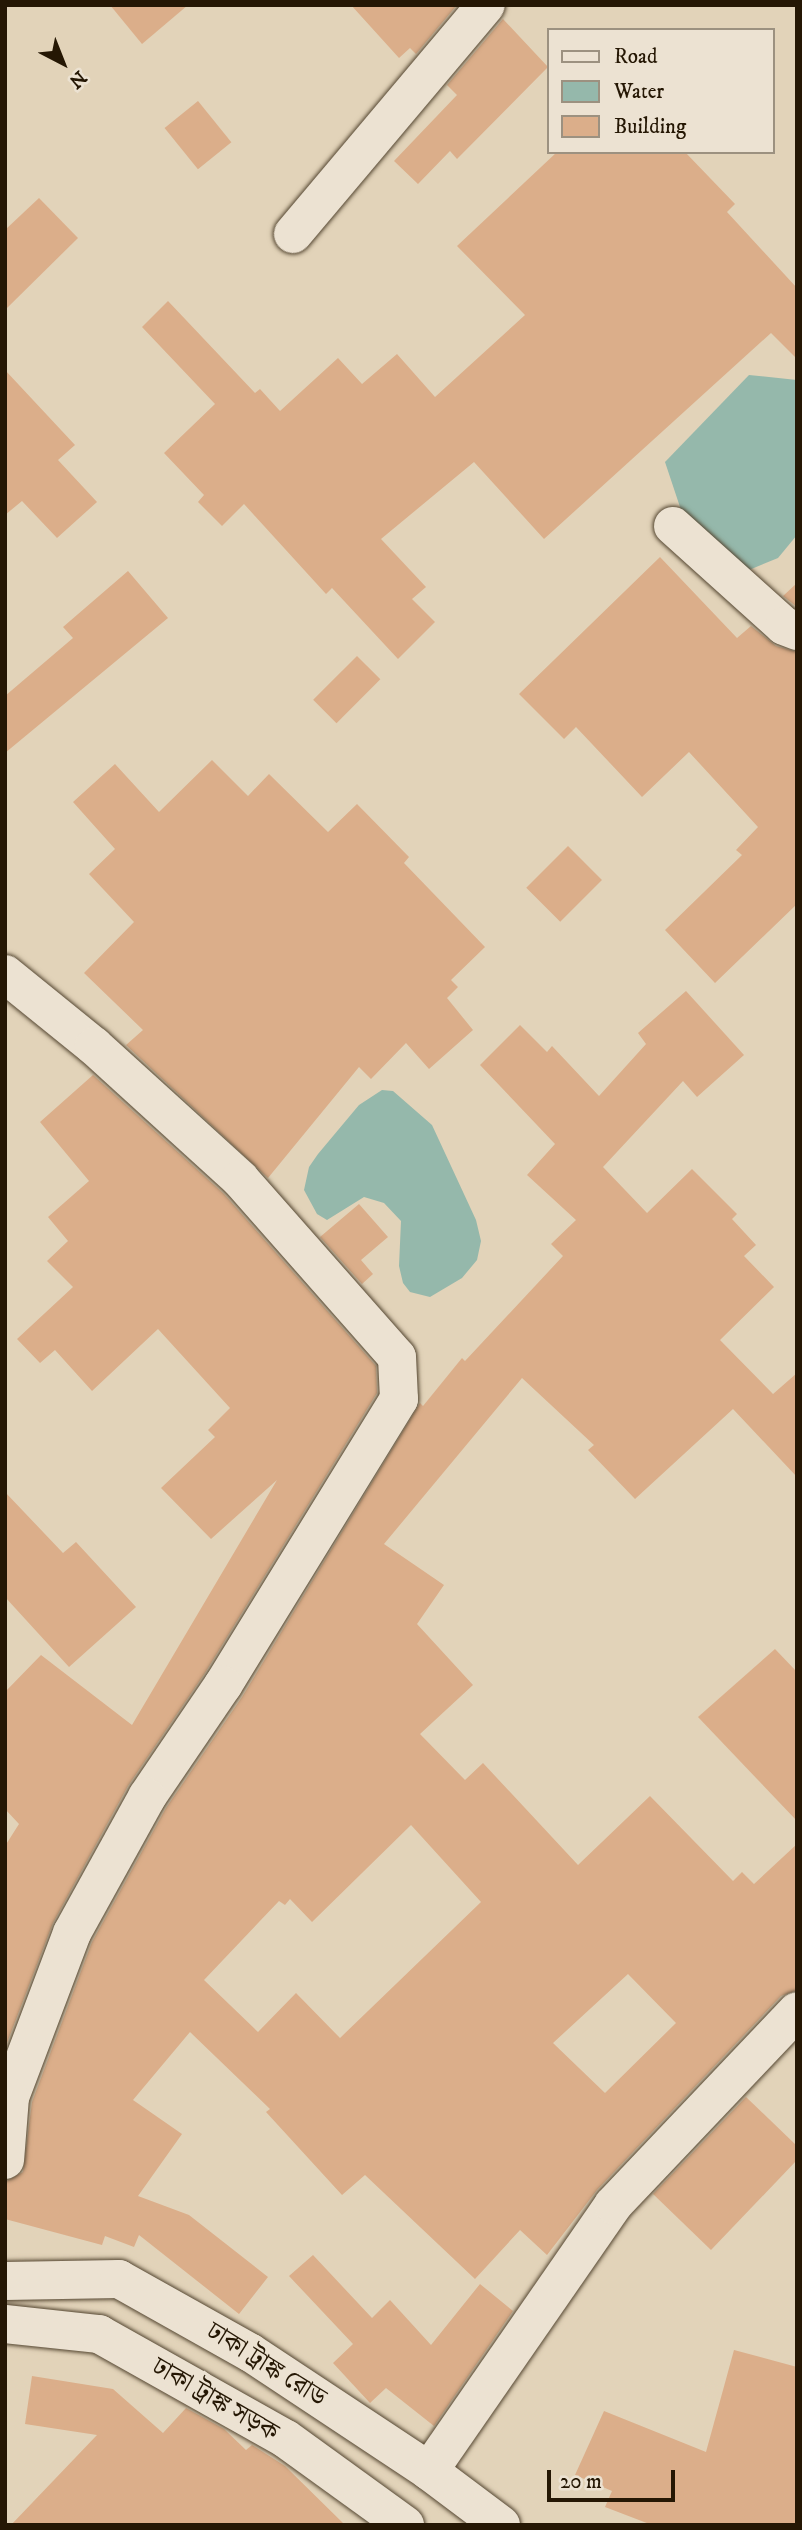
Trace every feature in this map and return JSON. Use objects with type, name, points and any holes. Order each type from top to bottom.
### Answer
[{"type":"street","points":[[293,234],[486,5]]},
{"type":"street","points":[[673,526],[784,626],[797,631]]},
{"type":"street","points":[[5,974],[94,1046],[240,1179],[397,1357],[399,1398],[223,1685],[147,1797],[72,1933],[10,2096],[5,2160]]},
{"type":"street","points":[[373,2502],[418,2463],[613,2205],[797,2011]]},
{"type":"street","name":"ঢাকা ট্রাঙ্ক রোড","points":[[5,2281],[119,2279],[251,2353],[418,2463],[501,2525]]},
{"type":"street","name":"ঢাকা ট্রাঙ্ক সড়ক","points":[[5,2324],[99,2334],[286,2439],[405,2525]]},
{"type":"water","points":[[749,375],[797,380],[797,535],[778,558],[749,570],[681,510],[665,462]]},
{"type":"water","points":[[382,1090],[393,1091],[432,1125],[476,1220],[481,1241],[477,1260],[462,1278],[430,1297],[410,1292],[403,1283],[399,1266],[401,1221],[384,1203],[364,1197],[327,1220],[317,1214],[304,1190],[309,1167],[318,1154],[359,1105]]},
{"type":"building","points":[[110,5],[188,5],[142,44]]},
{"type":"building","points":[[351,5],[457,5],[416,54],[410,48],[399,58]]},
{"type":"building","points":[[503,19],[546,65],[546,69],[457,159],[450,151],[418,184],[394,161],[457,95],[447,85]]},
{"type":"building","points":[[198,101],[231,142],[198,169],[165,128]]},
{"type":"building","points":[[555,154],[687,154],[735,204],[727,212],[797,288],[797,359],[771,333],[544,539],[474,462],[381,539],[426,587],[412,599],[435,622],[398,659],[332,588],[326,594],[244,504],[222,526],[198,502],[204,495],[164,453],[215,404],[142,327],[168,301],[255,393],[260,389],[280,411],[338,358],[362,384],[397,354],[435,397],[525,315],[457,246]]},
{"type":"building","points":[[39,198],[78,238],[5,310],[5,230]]},
{"type":"building","points":[[5,370],[75,445],[58,460],[97,502],[57,538],[22,501],[5,515]]},
{"type":"building","points":[[660,557],[737,638],[751,626],[776,646],[797,652],[797,904],[715,983],[665,930],[742,855],[736,850],[758,827],[689,752],[642,797],[576,727],[564,739],[519,694]]},
{"type":"building","points":[[128,571],[168,618],[5,753],[5,696],[73,638],[63,627]]},
{"type":"building","points":[[797,583],[797,607],[783,596]]},
{"type":"building","points":[[357,656],[380,679],[336,723],[313,700]]},
{"type":"building","points":[[212,760],[248,796],[269,774],[328,832],[357,804],[409,857],[404,863],[485,947],[451,980],[458,987],[447,998],[473,1030],[429,1069],[406,1043],[371,1079],[359,1067],[268,1178],[126,1045],[143,1030],[84,973],[134,922],[89,874],[115,849],[73,802],[115,764],[159,812]]},
{"type":"building","points":[[568,846],[602,880],[560,922],[526,888]]},
{"type":"building","points":[[686,991],[744,1055],[697,1097],[683,1081],[603,1167],[647,1213],[692,1169],[737,1214],[732,1219],[756,1245],[744,1256],[774,1287],[720,1340],[773,1394],[797,1373],[797,1477],[733,1409],[635,1499],[588,1450],[594,1445],[522,1378],[384,1544],[444,1585],[417,1624],[473,1685],[420,1734],[465,1780],[483,1763],[578,1865],[650,1796],[733,1881],[742,1872],[754,1884],[797,1844],[797,1990],[781,1996],[597,2190],[547,2255],[520,2230],[475,2279],[365,2175],[342,2195],[266,2112],[270,2109],[190,2032],[133,2100],[182,2134],[138,2196],[189,2215],[268,2277],[239,2314],[139,2235],[134,2247],[105,2236],[102,2245],[5,2219],[5,2182],[23,2172],[32,2102],[92,1942],[166,1808],[242,1697],[420,1403],[423,1406],[462,1358],[465,1361],[563,1256],[551,1244],[576,1220],[527,1175],[555,1144],[480,1065],[520,1025],[547,1052],[552,1046],[599,1096],[646,1044],[638,1033]],"holes":[[[411,1825],[481,1902],[340,2038],[296,1993],[258,2032],[204,1980],[279,1901],[285,1905],[290,1899],[312,1922]],[[628,1974],[676,2023],[605,2093],[553,2043]]]},
{"type":"building","points":[[93,1075],[224,1194],[376,1366],[377,1393],[205,1673],[128,1786],[53,1923],[5,2048],[5,1846],[19,1824],[5,1809],[5,1692],[41,1655],[132,1725],[277,1480],[211,1539],[161,1488],[215,1437],[208,1430],[230,1408],[158,1329],[92,1391],[55,1350],[40,1363],[17,1339],[73,1287],[47,1261],[68,1241],[48,1217],[89,1181],[40,1122]]},
{"type":"building","points":[[359,1204],[388,1237],[361,1260],[373,1274],[362,1284],[320,1237]]},
{"type":"building","points":[[5,1492],[63,1553],[76,1542],[136,1607],[69,1667],[5,1597]]},
{"type":"building","points":[[775,1649],[797,1672],[797,1821],[698,1717]]},
{"type":"building","points":[[746,2097],[797,2146],[797,2160],[711,2250],[653,2194]]},
{"type":"building","points":[[313,2255],[372,2318],[390,2300],[431,2345],[480,2284],[513,2311],[434,2426],[386,2388],[370,2403],[333,2363],[353,2344],[289,2276]]},
{"type":"building","points":[[734,2350],[797,2367],[797,2525],[652,2525],[605,2507],[612,2491],[575,2475],[604,2411],[706,2452]]},
{"type":"building","points":[[32,2376],[113,2389],[163,2433],[186,2408],[224,2429],[246,2450],[252,2445],[285,2466],[345,2525],[11,2525],[97,2435],[25,2424]]}]
